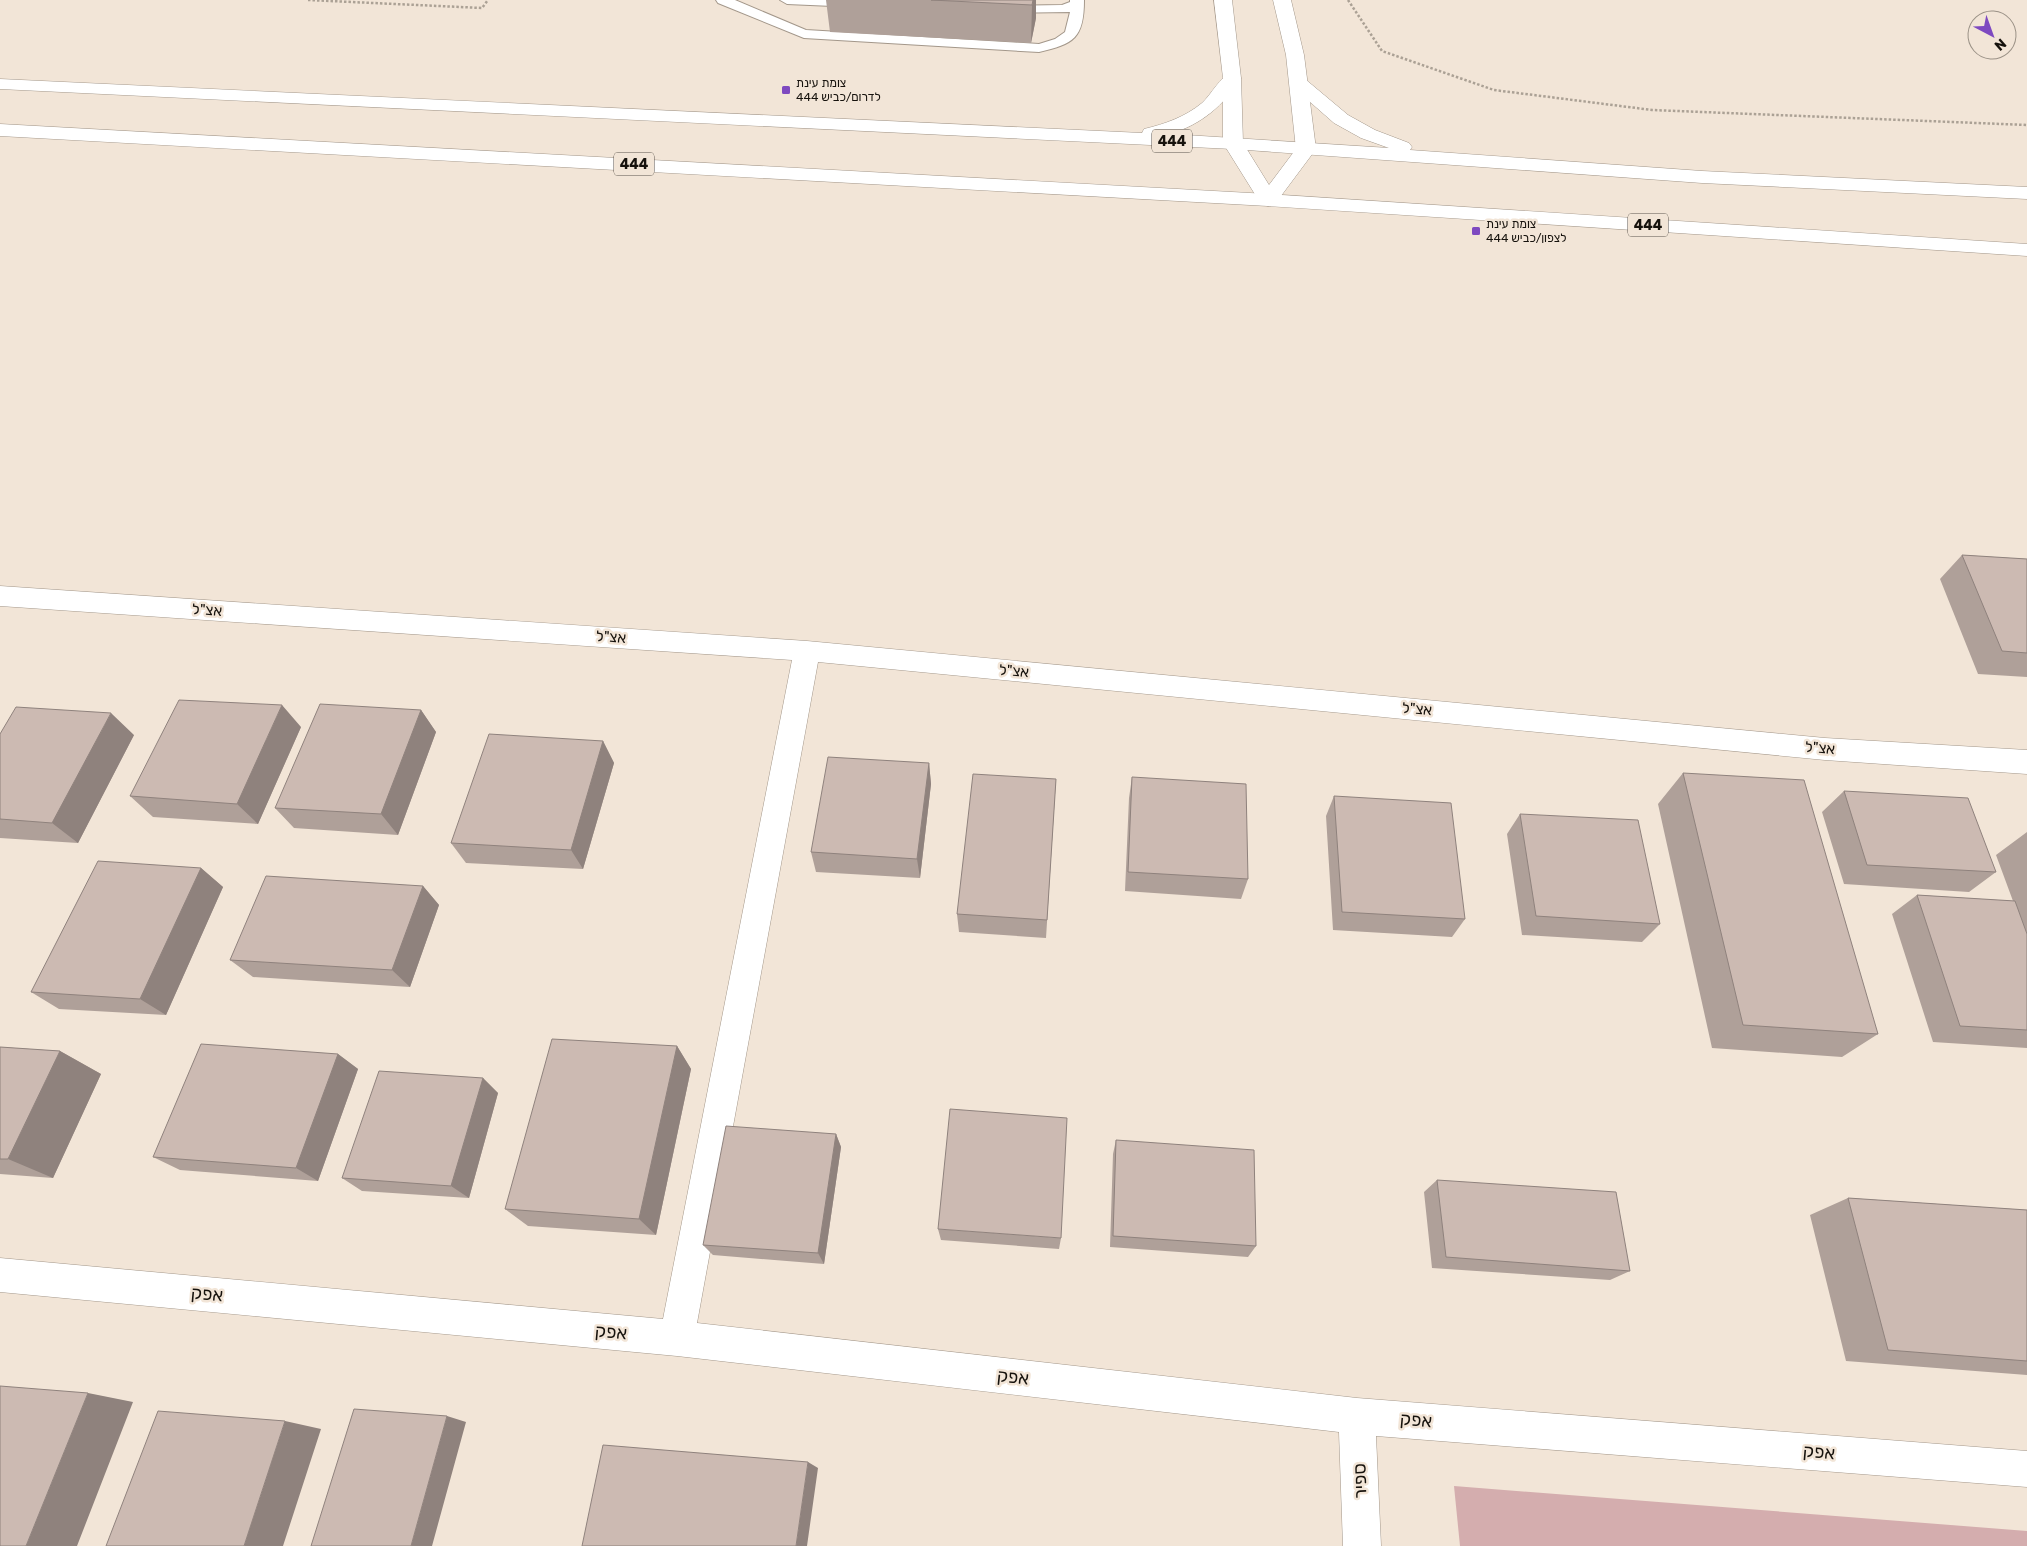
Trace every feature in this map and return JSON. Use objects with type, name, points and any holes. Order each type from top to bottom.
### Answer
[{"type":"main road","points":[[1223,0],[1232,78],[1232,143],[1268,200],[1306,148],[1299,83],[1282,0]]},
{"type":"main road","points":[[1112,138],[1171,129],[1188,121],[1216,101],[1232,78]]},
{"type":"main road","points":[[1299,83],[1341,119],[1368,134],[1402,147],[1445,158]]},
{"type":"main road","name":"444","points":[[0,84],[1232,143],[1702,178],[2027,193]]},
{"type":"main road","name":"444","points":[[0,130],[1268,200],[2027,250]]},
{"type":"main road","name":"אצ\"ל","points":[[0,596],[807,651],[1825,749],[2027,762]]},
{"type":"main road","points":[[677,1338],[807,651]]},
{"type":"main road","name":"אפק","points":[[0,1275],[677,1338],[1357,1416],[2027,1468]]},
{"type":"main road","name":"ספיר","points":[[1357,1416],[1362,1546]]},
{"type":"lane","points":[[723,0],[804,34],[1039,48],[1054,45],[1068,38],[1075,32],[1077,24],[1078,2],[1064,9],[988,8]]},
{"type":"lane","points":[[787,0],[873,4]]},
{"type":"path","points":[[308,0],[482,8],[488,0]]},
{"type":"path","points":[[1348,0],[1382,51],[1494,90],[1652,110],[2027,125]]},
{"type":"shaded area","points":[[1454,1486],[2027,1531],[2027,1546],[1460,1546]]},
{"type":"building","points":[[931,0],[1033,0],[1032,5]]},
{"type":"building","points":[[1962,555],[2027,559],[2027,653],[2002,651]]},
{"type":"building","points":[[179,700],[282,705],[237,804],[130,796]]},
{"type":"building","points":[[320,704],[421,710],[381,814],[275,808]]},
{"type":"building","points":[[16,707],[111,713],[52,823],[0,819],[0,734]]},
{"type":"building","points":[[489,734],[603,741],[571,850],[451,843]]},
{"type":"building","points":[[828,757],[929,763],[917,859],[811,852]]},
{"type":"building","points":[[1683,773],[1804,780],[1878,1034],[1743,1025]]},
{"type":"building","points":[[973,774],[1056,779],[1047,920],[957,914]]},
{"type":"building","points":[[1132,777],[1246,784],[1248,879],[1128,872]]},
{"type":"building","points":[[1844,791],[1968,798],[1996,872],[1867,865]]},
{"type":"building","points":[[1334,796],[1451,803],[1465,919],[1342,912]]},
{"type":"building","points":[[1520,814],[1638,820],[1660,924],[1536,916]]},
{"type":"building","points":[[98,861],[201,868],[140,999],[31,992]]},
{"type":"building","points":[[266,876],[423,886],[392,970],[230,960]]},
{"type":"building","points":[[1917,895],[2015,901],[2027,934],[2027,1030],[1960,1026]]},
{"type":"building","points":[[552,1039],[677,1046],[639,1219],[505,1209]]},
{"type":"building","points":[[201,1044],[338,1054],[296,1168],[153,1157]]},
{"type":"building","points":[[0,1047],[60,1051],[8,1159],[0,1159]]},
{"type":"building","points":[[379,1071],[483,1078],[451,1186],[342,1178]]},
{"type":"building","points":[[950,1109],[1067,1118],[1061,1238],[938,1229]]},
{"type":"building","points":[[726,1126],[836,1134],[818,1253],[703,1245]]},
{"type":"building","points":[[1116,1140],[1254,1150],[1256,1246],[1113,1236]]},
{"type":"building","points":[[1437,1180],[1616,1192],[1630,1271],[1446,1257]]},
{"type":"building","points":[[1848,1198],[2027,1210],[2027,1361],[1888,1350]]},
{"type":"building","points":[[0,1386],[88,1393],[26,1546],[0,1546]]},
{"type":"building","points":[[354,1409],[447,1416],[411,1546],[311,1546]]},
{"type":"building","points":[[158,1411],[285,1421],[244,1546],[106,1546]]},
{"type":"building","points":[[603,1445],[808,1462],[796,1546],[582,1546]]},
{"type":"place","name":"צומת עינת לדרום/כביש 444","points":[[786,90]]},
{"type":"place","name":"צומת עינת לצפון/כביש 444","points":[[1476,231]]}]
